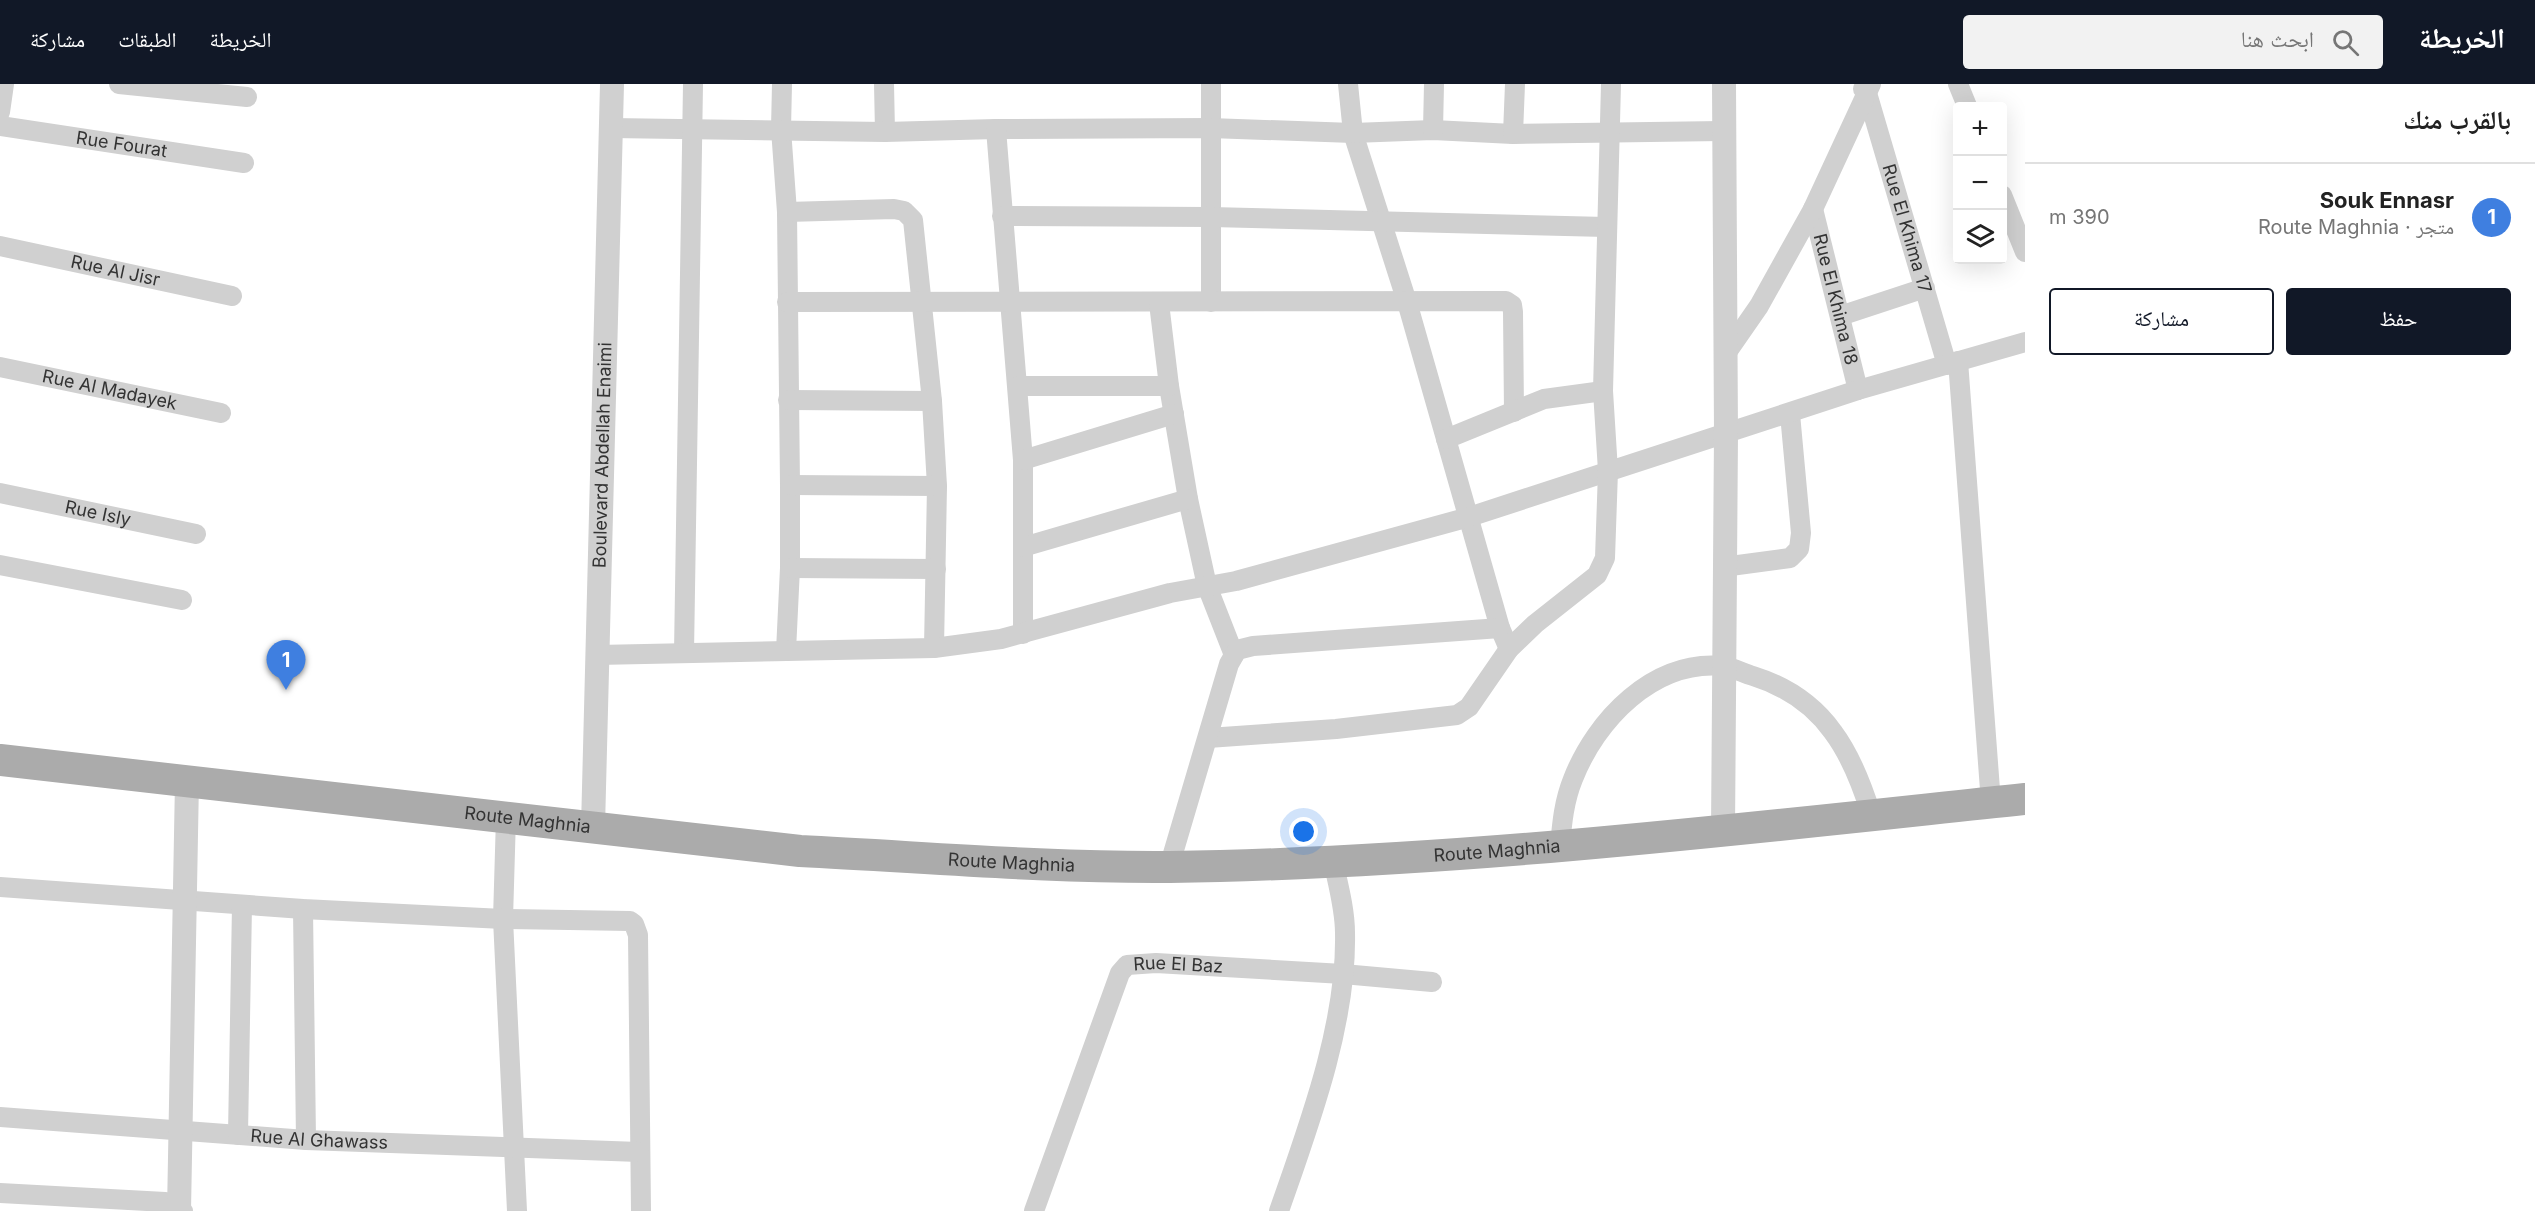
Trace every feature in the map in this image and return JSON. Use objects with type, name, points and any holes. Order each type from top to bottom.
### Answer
[{"type":"main road","name":"Route Maghnia","points":[[0,760],[800,850],[905,858],[1076,866],[1169,867],[1333,861],[1560,846],[2025,800]]},
{"type":"street","points":[[0,112],[4,84]]},
{"type":"street","points":[[119,84],[247,97]]},
{"type":"street","name":"Boulevard Abdellah Enaimi","points":[[593,827],[612,84]]},
{"type":"street","points":[[684,653],[693,84]]},
{"type":"street","points":[[782,84],[781,129],[787,212],[790,485],[790,568],[786,651]]},
{"type":"street","points":[[884,84],[885,132]]},
{"type":"street","points":[[1211,84],[1211,302]]},
{"type":"street","points":[[1348,84],[1353,134],[1407,302],[1500,627],[1509,649]]},
{"type":"street","points":[[1433,130],[1434,84]]},
{"type":"street","points":[[1513,134],[1515,84]]},
{"type":"street","points":[[1208,738],[1347,728],[1457,715],[1469,707],[1509,649],[1535,624],[1597,575],[1603,567],[1607,543],[1608,471],[1603,391],[1611,84]]},
{"type":"street","points":[[1723,831],[1723,567],[1726,434],[1722,131],[1724,84]]},
{"type":"street","points":[[1725,355],[1759,306],[1813,209],[1866,87]]},
{"type":"street","name":"Rue El Khima 17","points":[[1866,87],[1925,288],[1953,363],[1991,803]]},
{"type":"street","name":"Rue Fourat","points":[[0,126],[244,163]]},
{"type":"street","points":[[611,128],[692,131],[781,129],[885,132],[1210,128],[1353,134],[1433,130],[1513,134],[1722,131]]},
{"type":"street","points":[[996,129],[1023,460],[1023,634]]},
{"type":"street","points":[[2007,207],[2025,252]]},
{"type":"street","name":"Rue El Khima 18","points":[[1813,209],[1858,390]]},
{"type":"street","points":[[787,212],[904,211],[913,220],[932,400],[937,486],[934,648]]},
{"type":"street","points":[[1002,216],[1211,217],[1606,227]]},
{"type":"street","name":"Rue Al Jisr","points":[[0,246],[232,296]]},
{"type":"street","points":[[1840,316],[1925,288]]},
{"type":"street","points":[[787,302],[1510,302],[1513,312],[1514,412]]},
{"type":"street","points":[[1159,303],[1169,386],[1188,499],[1207,586],[1234,655]]},
{"type":"street","points":[[597,655],[934,648],[965,645],[1023,634],[1170,592],[1207,586],[1283,568],[1469,517],[1858,390],[2025,342]]},
{"type":"street","name":"Rue Al Madayek","points":[[0,367],[221,413]]},
{"type":"street","points":[[1018,386],[1169,386]]},
{"type":"street","points":[[1446,439],[1544,399],[1603,391]]},
{"type":"street","points":[[788,400],[932,400]]},
{"type":"street","points":[[1023,460],[1174,414]]},
{"type":"street","points":[[1723,567],[1790,558],[1799,549],[1801,533],[1790,414]]},
{"type":"street","points":[[790,485],[937,486]]},
{"type":"street","name":"Rue Isly","points":[[0,493],[196,534]]},
{"type":"street","points":[[1023,547],[1188,499]]},
{"type":"street","points":[[0,565],[182,600]]},
{"type":"street","points":[[790,568],[936,569]]},
{"type":"street","points":[[1169,867],[1237,650],[1253,645],[1500,627]]},
{"type":"street","points":[[1560,846],[1563,813],[1572,780],[1588,747],[1609,718],[1634,694],[1656,680],[1695,668],[1723,666],[1763,679],[1791,692],[1813,708],[1834,732],[1851,762],[1871,814]]},
{"type":"street","points":[[10,1199],[165,1203],[180,1210],[187,781]]},
{"type":"street","points":[[506,817],[502,920],[518,1211]]},
{"type":"street","points":[[1279,1211],[1333,1038],[1343,974],[1345,931],[1333,861]]},
{"type":"street","points":[[0,887],[303,909],[502,920],[625,920],[634,924],[638,935],[641,1211]]},
{"type":"street","points":[[238,1135],[242,905]]},
{"type":"street","points":[[303,909],[306,1140]]},
{"type":"street","name":"Rue El Baz","points":[[1034,1211],[1124,967],[1134,963],[1156,963],[1343,974]]},
{"type":"street","points":[[1343,974],[1432,982]]},
{"type":"street","name":"Rue Al Ghawass","points":[[0,1117],[306,1140],[639,1152]]},
{"type":"place","name":"Souk Ennasr","points":[[286,690]]}]
